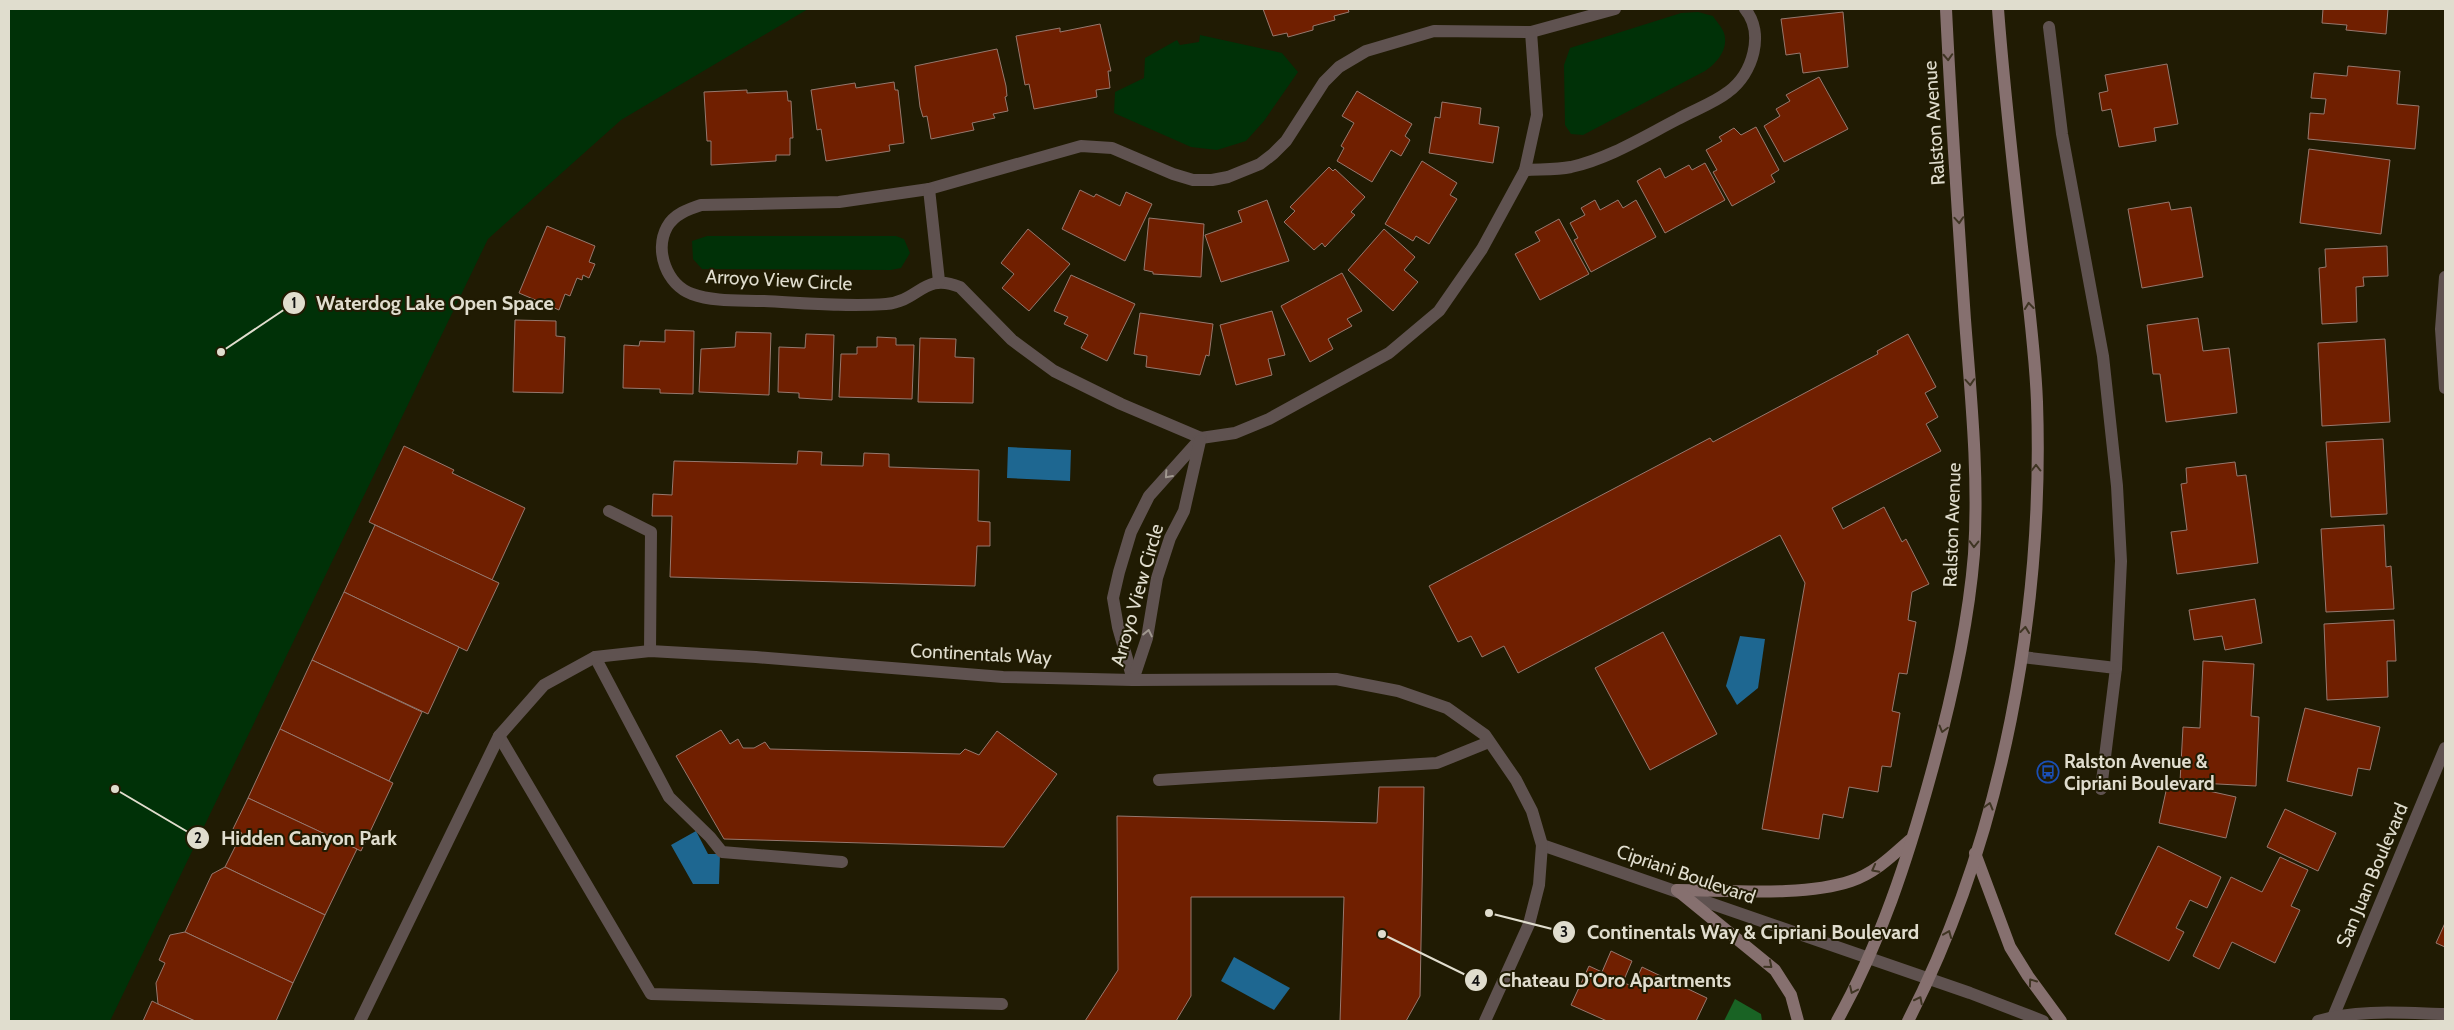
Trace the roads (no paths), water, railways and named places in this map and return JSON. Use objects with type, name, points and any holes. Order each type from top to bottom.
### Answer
[{"type":"main road","name":"Ralston Avenue","points":[[1837,1021],[1867,959],[1898,882],[1912,838],[1946,719],[1963,635],[1974,555],[1975,482],[1972,419],[1946,9]]},
{"type":"main road","points":[[1908,1021],[1930,979],[1958,907],[2006,741],[2022,657],[2031,573],[2035,506],[2037,402],[2031,322],[2007,114],[1998,9]]},
{"type":"main road","points":[[1677,890],[1811,890],[1852,881],[1882,865],[1912,838]]},
{"type":"main road","points":[[1975,853],[2010,947],[2028,976],[2061,1021]]},
{"type":"main road","points":[[1677,890],[1774,970],[1791,995],[1798,1021]]},
{"type":"street","name":"Arroyo View Circle","points":[[939,281],[925,287],[910,298],[885,304],[712,299],[691,294],[675,284],[663,264],[662,245],[666,228],[684,211],[702,205],[839,202],[929,189],[1089,145],[1112,148],[1173,174],[1193,180],[1212,180],[1228,177],[1260,164],[1273,154],[1286,141],[1324,82],[1339,67],[1366,51],[1434,31],[1531,32],[1615,9]]},
{"type":"street","points":[[1525,170],[1570,167],[1597,159],[1628,146],[1729,92],[1748,70],[1756,42],[1752,18],[1745,9]]},
{"type":"street","points":[[2049,27],[2062,134],[2103,356],[2114,458],[2121,561],[2116,668],[2101,789]]},
{"type":"street","points":[[929,189],[939,281],[960,287],[1012,340],[1054,370],[1121,404],[1200,438],[1234,433],[1269,420],[1390,353],[1439,311],[1482,249],[1525,170],[1537,115],[1531,32]]},
{"type":"street","points":[[2445,277],[2440,329],[2445,388]]},
{"type":"street","name":"Arroyo View Circle","points":[[1133,680],[1118,626],[1113,598],[1119,572],[1131,532],[1149,496],[1200,438]]},
{"type":"street","name":"Arroyo View Circle","points":[[1133,680],[1147,638],[1157,578],[1170,538],[1184,511],[1200,438]]},
{"type":"street","points":[[608,511],[651,532],[650,651]]},
{"type":"street","name":"Continentals Way","points":[[360,1021],[499,736],[544,685],[595,657],[650,651],[756,657],[1003,677],[1133,680],[1336,680],[1398,691],[1447,708],[1485,735],[1516,780],[1532,811],[1542,845],[1539,885],[1529,924],[1485,1021]]},
{"type":"street","points":[[595,657],[669,797],[710,836],[722,852],[842,862]]},
{"type":"street","points":[[2022,657],[2116,668]]},
{"type":"street","points":[[499,736],[651,994],[1002,1004]]},
{"type":"street","points":[[1159,780],[1437,763],[1489,742]]},
{"type":"street","name":"San Juan Boulevard","points":[[2333,1017],[2445,748]]},
{"type":"street","name":"Cipriani Boulevard","points":[[1542,845],[1677,890],[2044,1021]]},
{"type":"street","points":[[2318,1021],[2333,1017],[2407,1012],[2445,1014]]},
{"type":"water","points":[[1008,447],[1071,450],[1070,481],[1007,478]]},
{"type":"water","points":[[1740,636],[1765,639],[1758,688],[1737,705],[1726,686]]},
{"type":"water","points":[[696,831],[708,854],[720,854],[719,884],[693,884],[671,845]]},
{"type":"water","points":[[1234,957],[1290,988],[1274,1010],[1221,981]]},
{"type":"place","name":"Waterdog Lake Open Space","points":[[221,352]]},
{"type":"place","name":"Ralston Avenue & Cipriani Boulevard","points":[[2048,772]]},
{"type":"place","name":"Hidden Canyon Park","points":[[115,789]]},
{"type":"place","name":"Continentals Way & Cipriani Boulevard","points":[[1489,913]]},
{"type":"place","name":"Chateau D'Oro Apartments","points":[[1382,934]]}]
